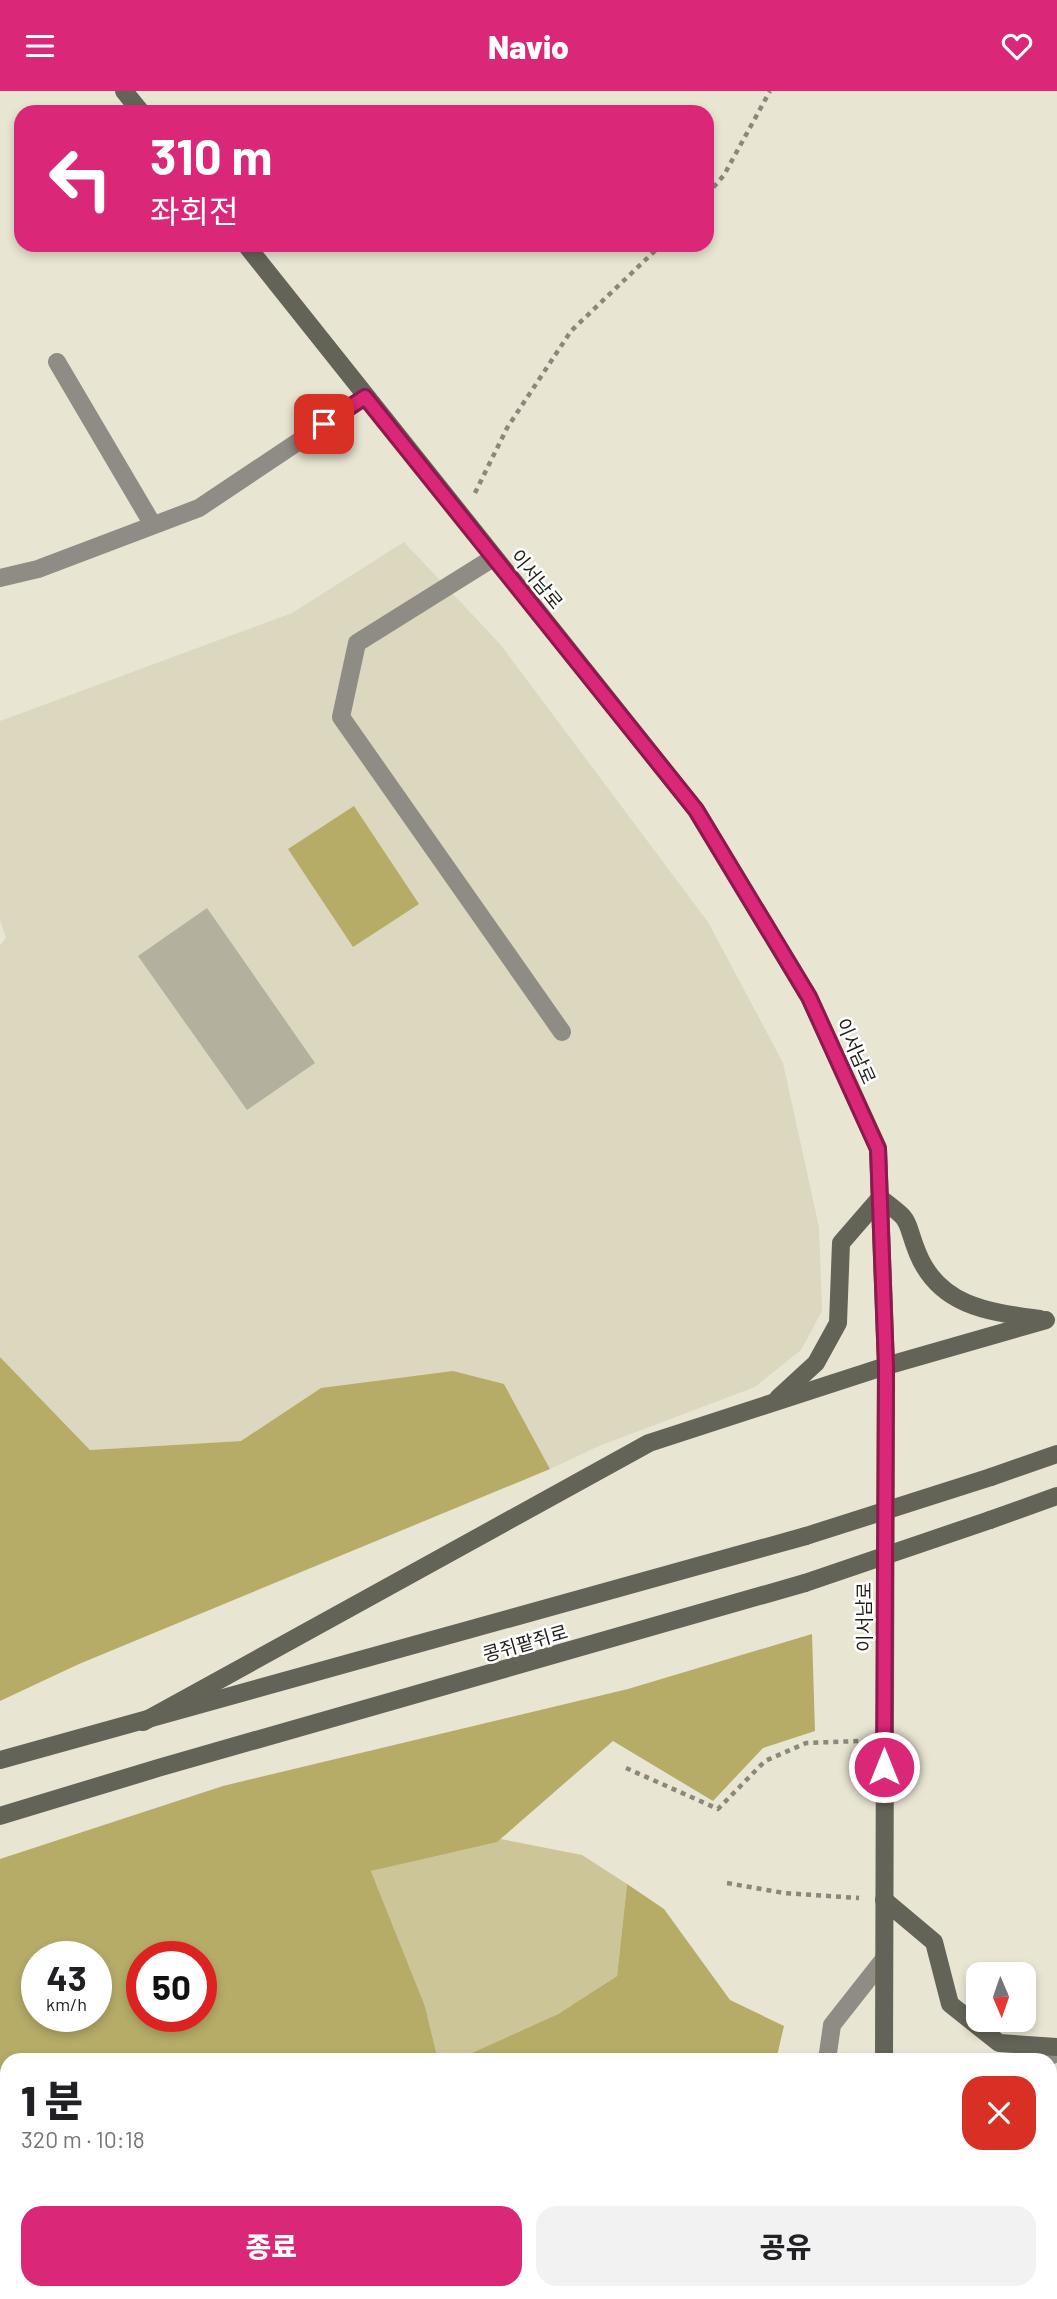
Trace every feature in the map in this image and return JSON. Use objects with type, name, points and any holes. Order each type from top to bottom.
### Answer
[{"type":"main road","points":[[124,91],[135,105]]},
{"type":"main road","name":"이서남로","points":[[251,252],[696,810],[809,997],[878,1149],[886,1366],[884,2053]]},
{"type":"main road","points":[[773,1403],[816,1363],[838,1323],[841,1244],[880,1198],[908,1219],[918,1255],[947,1295],[991,1312],[1051,1319]]},
{"type":"main road","points":[[143,1722],[649,1443],[886,1366],[1051,1319]]},
{"type":"main road","name":"콩쥐팥쥐로","points":[[0,1760],[806,1536],[1057,1454]]},
{"type":"main road","name":"콩쥐팥쥐로","points":[[0,1816],[158,1768],[805,1583],[1057,1496]]},
{"type":"main road","points":[[884,1900],[934,1942],[950,2004],[999,2043],[1057,2047]]},
{"type":"street","points":[[58,362],[153,525]]},
{"type":"street","points":[[0,578],[38,569],[199,508],[365,397]]},
{"type":"street","points":[[494,558],[357,643],[341,717],[562,1033]]},
{"type":"street","points":[[828,2053],[832,2025],[884,1959]]},
{"type":"path","points":[[714,187],[724,175],[770,91]]},
{"type":"path","points":[[463,519],[507,428],[571,331],[654,252]]},
{"type":"path","points":[[626,1768],[718,1809],[765,1761],[806,1743],[884,1740]]},
{"type":"path","points":[[727,1882],[783,1893],[884,1900]]},
{"type":"shaded area","points":[[404,542],[500,644],[708,922],[783,1063],[819,1227],[822,1311],[801,1350],[755,1387],[599,1446],[550,1469],[504,1384],[321,1388],[242,1441],[90,1450],[0,1357],[0,945],[6,938],[0,920],[0,721],[292,613]]},
{"type":"shaded area","points":[[354,806],[419,904],[353,947],[288,849]]},
{"type":"shaded area","points":[[0,1357],[90,1450],[241,1441],[321,1388],[453,1371],[504,1384],[550,1469],[79,1664],[0,1701]]},
{"type":"shaded area","points":[[812,1634],[815,1731],[763,1748],[713,1801],[613,1741],[497,1842],[371,1871],[425,2006],[436,2053],[0,2053],[0,1859],[223,1786],[628,1689]]},
{"type":"shaded area","points":[[501,1839],[582,1855],[627,1884],[617,1976],[558,2014],[472,2053],[436,2053],[425,2006],[371,1871]]},
{"type":"shaded area","points":[[627,1884],[664,1909],[730,2000],[784,2026],[778,2053],[472,2053],[558,2014],[617,1976]]},
{"type":"building","points":[[207,908],[315,1063],[247,1110],[138,956]]},
{"type":"route","points":[[324,424],[365,397],[696,810],[809,997],[878,1149],[886,1366],[884,1767]]}]
